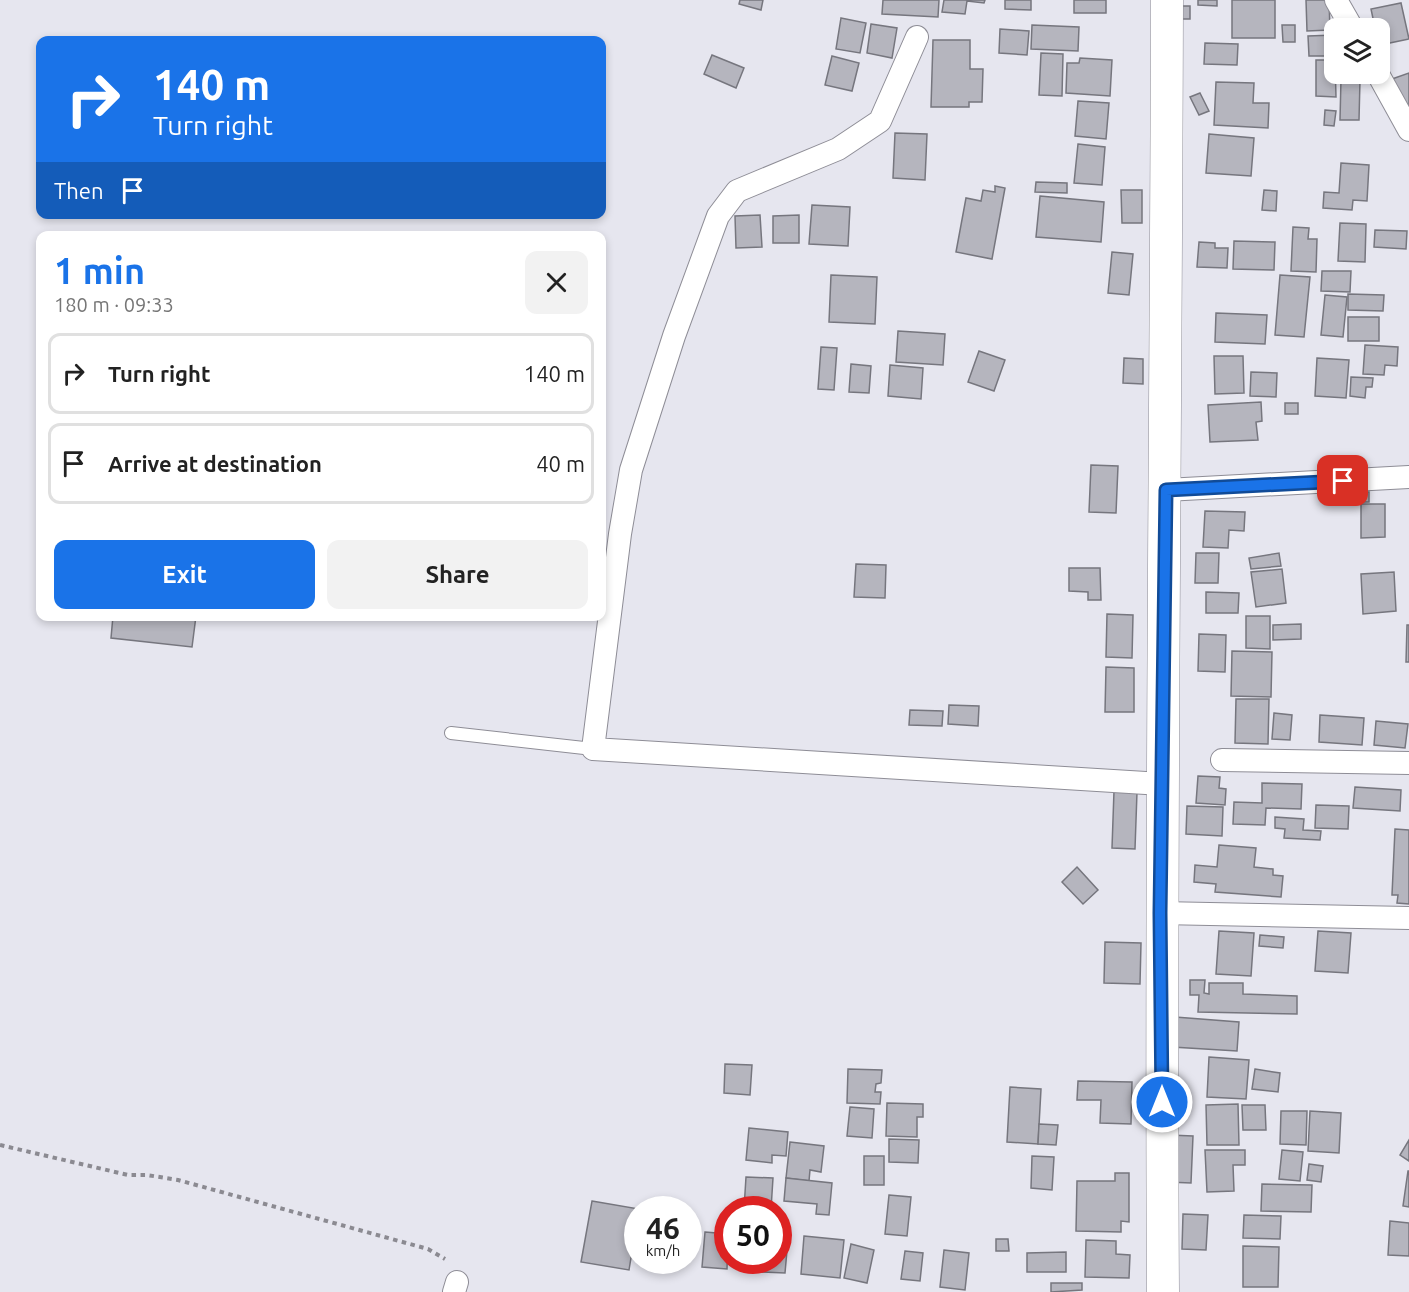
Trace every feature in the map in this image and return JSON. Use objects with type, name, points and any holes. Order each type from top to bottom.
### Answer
[{"type":"main road","points":[[1163,1292],[1160,913],[1166,490],[1167,0]]},
{"type":"street","points":[[1336,0],[1346,18]]},
{"type":"street","points":[[917,37],[880,122],[838,149],[737,191],[718,216],[674,336],[631,470],[620,534],[593,749],[1162,784]]},
{"type":"street","points":[[1384,84],[1409,130]]},
{"type":"street","points":[[1166,490],[1409,477]]},
{"type":"street","points":[[1222,760],[1409,763]]},
{"type":"street","points":[[1160,913],[1409,918]]},
{"type":"lane","points":[[451,733],[593,749]]},
{"type":"path","points":[[0,1145],[128,1175],[147,1174],[178,1180],[428,1249],[450,1263],[455,1287]]},
{"type":"building","points":[[740,0],[763,0],[761,10],[739,4]]},
{"type":"building","points":[[883,0],[939,0],[938,17],[882,14]]},
{"type":"building","points":[[944,0],[985,0],[984,3],[967,1],[965,14],[942,12]]},
{"type":"building","points":[[1005,0],[1031,0],[1031,10],[1005,9]]},
{"type":"building","points":[[1074,0],[1106,0],[1106,13],[1074,13]]},
{"type":"building","points":[[1198,0],[1217,0],[1217,6],[1198,5]]},
{"type":"building","points":[[1232,0],[1275,0],[1275,38],[1232,38]]},
{"type":"building","points":[[1306,0],[1329,0],[1330,18],[1324,18],[1324,30],[1307,31]]},
{"type":"building","points":[[1401,3],[1409,39],[1390,43],[1390,18],[1373,18],[1371,9]]},
{"type":"building","points":[[1180,6],[1190,6],[1190,19],[1180,19]]},
{"type":"building","points":[[841,18],[866,23],[860,53],[836,49]]},
{"type":"building","points":[[871,24],[897,28],[892,58],[867,53]]},
{"type":"building","points":[[1032,25],[1079,27],[1078,51],[1031,49]]},
{"type":"building","points":[[1282,25],[1295,25],[1295,42],[1283,42]]},
{"type":"building","points":[[1000,29],[1029,31],[1027,55],[999,53]]},
{"type":"building","points":[[1324,35],[1324,56],[1309,56],[1308,36]]},
{"type":"building","points":[[933,40],[970,40],[970,69],[983,69],[982,102],[969,102],[969,107],[931,107]]},
{"type":"building","points":[[1205,43],[1238,44],[1237,65],[1204,64]]},
{"type":"building","points":[[1041,53],[1063,54],[1062,96],[1039,95]]},
{"type":"building","points":[[712,55],[744,68],[736,88],[704,74]]},
{"type":"building","points":[[832,56],[859,63],[852,91],[825,85]]},
{"type":"building","points":[[1080,58],[1112,60],[1110,96],[1066,93],[1067,63],[1079,63]]},
{"type":"building","points":[[1316,60],[1324,60],[1324,84],[1336,84],[1336,97],[1316,96]]},
{"type":"building","points":[[1409,73],[1409,123],[1392,79]]},
{"type":"building","points":[[1216,82],[1254,83],[1253,103],[1269,103],[1268,128],[1214,125]]},
{"type":"building","points":[[1341,84],[1360,84],[1359,120],[1340,120]]},
{"type":"building","points":[[1200,93],[1209,111],[1199,115],[1190,97]]},
{"type":"building","points":[[1078,101],[1109,103],[1106,139],[1075,136]]},
{"type":"building","points":[[1325,110],[1336,111],[1334,126],[1324,125]]},
{"type":"building","points":[[895,133],[927,134],[925,180],[893,178]]},
{"type":"building","points":[[1209,134],[1254,138],[1251,176],[1206,173]]},
{"type":"building","points":[[1078,144],[1105,147],[1102,185],[1074,183]]},
{"type":"building","points":[[1341,163],[1369,165],[1367,201],[1353,200],[1352,210],[1323,208],[1324,192],[1339,193]]},
{"type":"building","points":[[1036,182],[1067,183],[1067,193],[1035,192]]},
{"type":"building","points":[[995,186],[1005,188],[992,259],[956,252],[966,198],[981,201],[983,190],[995,192]]},
{"type":"building","points":[[1121,190],[1142,190],[1142,223],[1122,223]]},
{"type":"building","points":[[1264,190],[1277,191],[1276,211],[1262,210]]},
{"type":"building","points":[[1040,196],[1104,202],[1101,242],[1036,237]]},
{"type":"building","points":[[812,205],[850,207],[848,246],[809,244]]},
{"type":"building","points":[[760,215],[762,247],[736,248],[735,216]]},
{"type":"building","points":[[799,215],[799,243],[773,243],[773,216]]},
{"type":"building","points":[[1340,223],[1366,224],[1365,262],[1338,261]]},
{"type":"building","points":[[1293,227],[1309,228],[1308,239],[1317,239],[1316,272],[1291,271]]},
{"type":"building","points":[[1375,230],[1407,231],[1406,249],[1374,247]]},
{"type":"building","points":[[1234,241],[1275,242],[1274,270],[1233,269]]},
{"type":"building","points":[[1199,242],[1215,243],[1215,248],[1228,248],[1227,268],[1197,267]]},
{"type":"building","points":[[1112,252],[1133,254],[1129,295],[1108,293]]},
{"type":"building","points":[[1322,271],[1351,271],[1350,292],[1321,291]]},
{"type":"building","points":[[831,275],[877,277],[875,324],[829,322]]},
{"type":"building","points":[[1280,275],[1310,277],[1304,337],[1275,335]]},
{"type":"building","points":[[1348,294],[1384,295],[1383,311],[1348,310]]},
{"type":"building","points":[[1325,295],[1347,297],[1343,337],[1321,335]]},
{"type":"building","points":[[1216,313],[1267,315],[1265,344],[1215,342]]},
{"type":"building","points":[[1348,317],[1379,317],[1379,341],[1348,341]]},
{"type":"building","points":[[898,331],[945,334],[943,365],[896,362]]},
{"type":"building","points":[[1365,345],[1398,347],[1397,366],[1385,365],[1384,375],[1363,374]]},
{"type":"building","points":[[821,347],[837,348],[834,390],[818,389]]},
{"type":"building","points":[[979,351],[1005,360],[994,391],[968,382]]},
{"type":"building","points":[[1214,356],[1243,356],[1244,393],[1215,394]]},
{"type":"building","points":[[1124,358],[1143,359],[1143,384],[1123,383]]},
{"type":"building","points":[[1317,358],[1349,360],[1346,398],[1315,396]]},
{"type":"building","points":[[851,364],[871,366],[869,393],[849,392]]},
{"type":"building","points":[[890,365],[923,368],[921,399],[888,396]]},
{"type":"building","points":[[1251,372],[1277,373],[1276,397],[1250,396]]},
{"type":"building","points":[[1351,377],[1373,378],[1372,387],[1366,387],[1365,398],[1350,396]]},
{"type":"building","points":[[1261,402],[1262,421],[1256,422],[1258,440],[1210,442],[1208,405]]},
{"type":"building","points":[[1285,403],[1298,403],[1298,414],[1285,414]]},
{"type":"building","points":[[1091,465],[1118,466],[1116,513],[1089,512]]},
{"type":"building","points":[[1355,492],[1369,492],[1369,502],[1355,502]]},
{"type":"building","points":[[1361,504],[1385,504],[1385,537],[1361,538]]},
{"type":"building","points":[[1205,511],[1245,512],[1244,531],[1229,530],[1228,548],[1203,547]]},
{"type":"building","points":[[1196,553],[1219,553],[1218,583],[1195,583]]},
{"type":"building","points":[[1279,553],[1281,566],[1251,569],[1249,558]]},
{"type":"building","points":[[856,564],[886,565],[885,598],[854,597]]},
{"type":"building","points":[[1069,568],[1100,568],[1101,600],[1088,600],[1088,592],[1069,591]]},
{"type":"building","points":[[1282,569],[1286,603],[1256,607],[1251,572]]},
{"type":"building","points":[[1394,572],[1396,611],[1363,614],[1361,574]]},
{"type":"building","points":[[1206,592],[1239,593],[1238,613],[1206,613]]},
{"type":"building","points":[[1107,614],[1133,615],[1132,658],[1106,657]]},
{"type":"building","points":[[1246,616],[1270,616],[1270,649],[1246,648]]},
{"type":"building","points":[[113,621],[195,621],[192,647],[111,638]]},
{"type":"building","points":[[1301,624],[1301,639],[1273,640],[1273,625]]},
{"type":"building","points":[[1407,625],[1409,625],[1409,662],[1406,662]]},
{"type":"building","points":[[1199,634],[1226,635],[1225,672],[1198,671]]},
{"type":"building","points":[[1232,651],[1272,652],[1271,697],[1231,696]]},
{"type":"building","points":[[1106,667],[1134,668],[1134,712],[1105,712]]},
{"type":"building","points":[[1236,699],[1269,699],[1268,744],[1235,743]]},
{"type":"building","points":[[949,705],[979,706],[978,726],[948,724]]},
{"type":"building","points":[[910,710],[943,711],[942,726],[909,725]]},
{"type":"building","points":[[1274,713],[1292,715],[1290,740],[1272,739]]},
{"type":"building","points":[[1320,715],[1364,718],[1362,745],[1319,742]]},
{"type":"building","points":[[1376,721],[1408,724],[1405,748],[1374,745]]},
{"type":"building","points":[[1198,776],[1220,777],[1219,788],[1226,789],[1225,805],[1196,803]]},
{"type":"building","points":[[1262,783],[1302,784],[1301,809],[1266,808],[1265,825],[1233,824],[1234,802],[1262,803]]},
{"type":"building","points":[[1355,787],[1401,790],[1400,811],[1353,808]]},
{"type":"building","points":[[1114,791],[1137,792],[1135,849],[1112,848]]},
{"type":"building","points":[[1316,805],[1349,806],[1348,829],[1315,828]]},
{"type":"building","points":[[1187,806],[1223,807],[1222,836],[1186,834]]},
{"type":"building","points":[[1275,817],[1304,819],[1303,830],[1321,831],[1320,840],[1284,838],[1285,829],[1275,828]]},
{"type":"building","points":[[1395,829],[1409,830],[1409,904],[1397,903],[1398,895],[1392,895]]},
{"type":"building","points":[[1219,845],[1256,848],[1254,867],[1273,869],[1273,875],[1283,876],[1281,897],[1215,892],[1216,884],[1194,882],[1195,865],[1217,867]]},
{"type":"building","points":[[1077,867],[1098,890],[1083,904],[1062,882]]},
{"type":"building","points":[[1219,931],[1254,933],[1251,976],[1216,974]]},
{"type":"building","points":[[1318,931],[1351,933],[1348,973],[1315,971]]},
{"type":"building","points":[[1260,935],[1284,937],[1283,948],[1259,946]]},
{"type":"building","points":[[1105,942],[1141,943],[1140,984],[1104,983]]},
{"type":"building","points":[[1190,980],[1205,980],[1204,993],[1209,994],[1209,983],[1243,983],[1243,994],[1297,996],[1297,1014],[1198,1012],[1199,995],[1190,995]]},
{"type":"building","points":[[1175,1017],[1239,1022],[1237,1051],[1172,1047]]},
{"type":"building","points":[[1209,1057],[1249,1060],[1246,1099],[1207,1097]]},
{"type":"building","points":[[725,1064],[752,1065],[750,1095],[724,1093]]},
{"type":"building","points":[[848,1069],[882,1070],[881,1083],[876,1084],[875,1092],[881,1092],[880,1104],[847,1103]]},
{"type":"building","points":[[1255,1069],[1280,1073],[1278,1092],[1252,1089]]},
{"type":"building","points":[[1078,1081],[1132,1082],[1131,1124],[1100,1123],[1101,1100],[1077,1100]]},
{"type":"building","points":[[1010,1087],[1041,1089],[1038,1144],[1007,1142]]},
{"type":"building","points":[[887,1103],[923,1104],[923,1117],[917,1117],[917,1137],[886,1136]]},
{"type":"building","points":[[1238,1104],[1239,1145],[1207,1145],[1206,1105]]},
{"type":"building","points":[[1242,1105],[1265,1105],[1266,1130],[1243,1130]]},
{"type":"building","points":[[850,1107],[874,1109],[872,1138],[847,1136]]},
{"type":"building","points":[[1281,1111],[1307,1111],[1306,1145],[1280,1144]]},
{"type":"building","points":[[1310,1111],[1341,1113],[1339,1153],[1308,1151]]},
{"type":"building","points":[[1039,1124],[1058,1125],[1056,1145],[1038,1144]]},
{"type":"building","points":[[749,1128],[788,1132],[786,1156],[772,1155],[772,1163],[746,1160]]},
{"type":"building","points":[[1169,1135],[1193,1136],[1191,1183],[1167,1182]]},
{"type":"building","points":[[889,1139],[919,1140],[918,1163],[889,1162]]},
{"type":"building","points":[[1409,1140],[1409,1161],[1400,1155]]},
{"type":"building","points":[[790,1142],[824,1146],[821,1172],[810,1170],[809,1181],[786,1178]]},
{"type":"building","points":[[1205,1150],[1245,1150],[1245,1165],[1233,1165],[1234,1191],[1207,1192]]},
{"type":"building","points":[[1282,1150],[1303,1152],[1300,1181],[1279,1179]]},
{"type":"building","points":[[864,1156],[884,1156],[884,1185],[864,1185]]},
{"type":"building","points":[[1032,1156],[1054,1157],[1052,1190],[1031,1188]]},
{"type":"building","points":[[1309,1164],[1323,1166],[1321,1182],[1307,1180]]},
{"type":"building","points":[[1409,1171],[1409,1207],[1403,1206]]},
{"type":"building","points":[[1115,1173],[1129,1173],[1129,1222],[1121,1221],[1121,1232],[1076,1231],[1077,1181],[1115,1181]]},
{"type":"building","points":[[746,1177],[773,1178],[772,1196],[745,1196]]},
{"type":"building","points":[[786,1178],[832,1183],[829,1215],[816,1214],[817,1204],[792,1202],[792,1196],[784,1196]]},
{"type":"building","points":[[1262,1184],[1312,1185],[1311,1212],[1261,1211]]},
{"type":"building","points":[[889,1195],[911,1197],[907,1236],[885,1234]]},
{"type":"building","points":[[592,1201],[624,1206],[624,1269],[581,1262]]},
{"type":"building","points":[[1183,1214],[1208,1215],[1206,1250],[1182,1249]]},
{"type":"building","points":[[1244,1215],[1281,1216],[1280,1239],[1243,1238]]},
{"type":"building","points":[[1390,1221],[1409,1223],[1409,1256],[1388,1255]]},
{"type":"building","points":[[705,1232],[714,1233],[714,1268],[702,1267]]},
{"type":"building","points":[[804,1236],[844,1240],[840,1278],[801,1274]]},
{"type":"building","points":[[996,1239],[1008,1239],[1009,1251],[996,1251]]},
{"type":"building","points":[[1086,1240],[1116,1241],[1116,1254],[1130,1255],[1129,1278],[1085,1277]]},
{"type":"building","points":[[851,1244],[874,1250],[867,1283],[844,1278]]},
{"type":"building","points":[[1243,1246],[1279,1247],[1278,1287],[1243,1287]]},
{"type":"building","points":[[944,1250],[969,1253],[965,1290],[940,1287]]},
{"type":"building","points":[[905,1251],[923,1253],[920,1281],[901,1279]]},
{"type":"building","points":[[1066,1252],[1066,1272],[1027,1272],[1027,1253]]},
{"type":"building","points":[[1051,1283],[1082,1283],[1082,1290],[1051,1292]]},
{"type":"route","points":[[1162,1102],[1160,913],[1166,490],[1343,481]]}]
